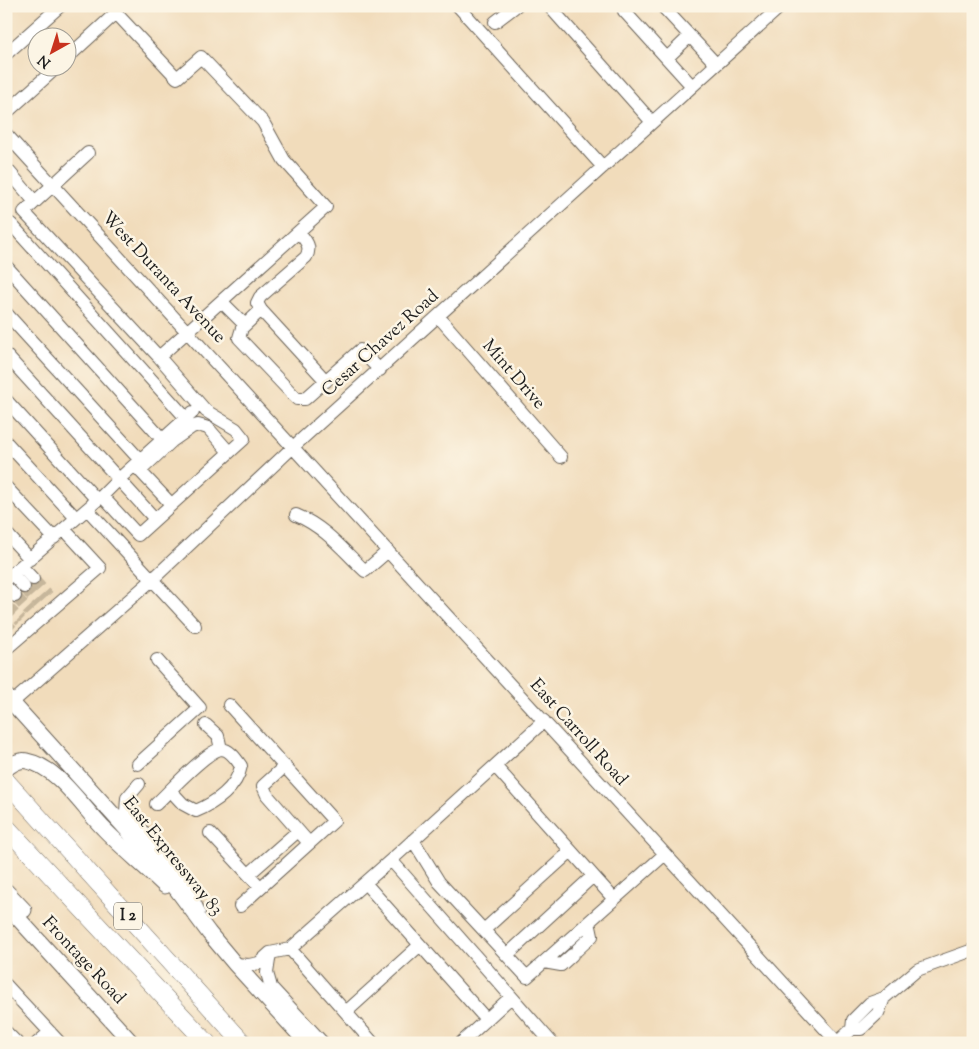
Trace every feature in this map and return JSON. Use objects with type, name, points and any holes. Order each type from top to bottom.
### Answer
[{"type":"highway","name":"I 2","points":[[10,785],[244,1043]]},
{"type":"highway","name":"I 2","points":[[6,826],[207,1043]]},
{"type":"main road","name":"East Expressway 83","points":[[8,702],[157,863],[209,933],[307,1043]]},
{"type":"main road","points":[[6,769],[16,762],[25,760],[40,765],[53,773],[104,829],[150,872],[209,933]]},
{"type":"main road","points":[[6,891],[24,910],[60,964]]},
{"type":"main road","name":"Frontage Road","points":[[6,905],[132,1043]]},
{"type":"street","points":[[6,54],[60,6]]},
{"type":"street","points":[[458,6],[603,167]]},
{"type":"street","points":[[495,22],[516,6]]},
{"type":"street","points":[[549,6],[652,122]]},
{"type":"street","points":[[624,6],[624,11],[692,86]]},
{"type":"street","points":[[662,6],[716,64]]},
{"type":"street","name":"Cesar Chavez Road","points":[[8,702],[153,579],[293,447],[780,6]]},
{"type":"street","points":[[78,48],[120,10],[177,78],[201,57],[263,122],[284,160],[326,207],[159,357]]},
{"type":"street","points":[[666,58],[690,36]]},
{"type":"street","points":[[6,113],[45,78]]},
{"type":"street","name":"West Duranta Avenue","points":[[6,134],[293,447]]},
{"type":"street","points":[[88,153],[8,226],[186,418]]},
{"type":"street","points":[[6,168],[35,202]]},
{"type":"street","points":[[6,400],[138,535],[244,439],[236,429],[206,412],[159,357],[24,212]]},
{"type":"street","points":[[299,232],[308,244],[309,252],[306,257],[260,297],[257,303],[261,310],[326,381]]},
{"type":"street","points":[[6,266],[162,439]]},
{"type":"street","points":[[222,302],[245,325]]},
{"type":"street","points":[[261,310],[242,328],[239,338],[297,399],[306,400],[360,350],[380,370]]},
{"type":"street","points":[[6,313],[171,504]]},
{"type":"street","name":"Mint Drive","points":[[438,316],[560,457]]},
{"type":"street","points":[[6,355],[155,519]]},
{"type":"street","points":[[138,465],[162,439],[200,405]]},
{"type":"street","points":[[16,578],[54,538],[119,479],[192,427],[198,425],[208,428],[229,452]]},
{"type":"street","points":[[6,442],[76,518]]},
{"type":"street","name":"East Carroll Road","points":[[293,447],[837,1043]]},
{"type":"street","points":[[6,487],[54,538]]},
{"type":"street","points":[[87,509],[195,626]]},
{"type":"street","points":[[296,515],[324,530],[365,572],[388,551]]},
{"type":"street","points":[[6,649],[34,617],[100,568],[64,529]]},
{"type":"street","points":[[6,533],[16,578]]},
{"type":"street","points":[[138,764],[200,708],[157,660]]},
{"type":"street","points":[[229,705],[334,820],[240,906]]},
{"type":"street","points":[[235,964],[249,965],[259,963],[270,952],[290,949],[414,840],[544,721]]},
{"type":"street","points":[[206,725],[218,736],[220,749]]},
{"type":"street","points":[[156,804],[195,766],[220,749],[227,750],[237,759],[241,766],[239,777],[215,801],[196,811],[184,804],[171,791]]},
{"type":"street","points":[[285,766],[263,786],[266,794],[309,843]]},
{"type":"street","points":[[495,766],[614,899]]},
{"type":"street","points":[[139,784],[128,798],[126,812],[182,875],[209,933]]},
{"type":"street","points":[[249,874],[298,831]]},
{"type":"street","points":[[210,833],[260,887]]},
{"type":"street","points":[[414,840],[439,882],[527,977],[665,854]]},
{"type":"street","points":[[484,930],[571,851]]},
{"type":"street","points":[[391,860],[552,1043]]},
{"type":"street","points":[[507,955],[593,876]]},
{"type":"street","points":[[365,883],[419,946],[486,1019]]},
{"type":"street","points":[[544,962],[561,965],[592,936],[589,922]]},
{"type":"street","points":[[346,1012],[419,946]]},
{"type":"street","points":[[290,949],[373,1043]]},
{"type":"street","points":[[837,1043],[852,1029],[861,1029],[863,1019],[878,1013],[884,998],[917,970],[973,950]]},
{"type":"street","points":[[270,952],[267,973],[271,986],[323,1043]]},
{"type":"street","points":[[6,985],[60,1043]]},
{"type":"street","points":[[461,1043],[511,997]]},
{"type":"street","points":[[6,1032],[17,1043]]},
{"type":"street","points":[[37,1043],[50,1032]]},
{"type":"tunnel","points":[[33,579],[48,596]]},
{"type":"tunnel","points":[[24,587],[39,604]]},
{"type":"tunnel","points":[[15,596],[30,612]]},
{"type":"tunnel","points":[[6,606],[21,621]]},
{"type":"tunnel","points":[[6,624],[12,630]]}]
